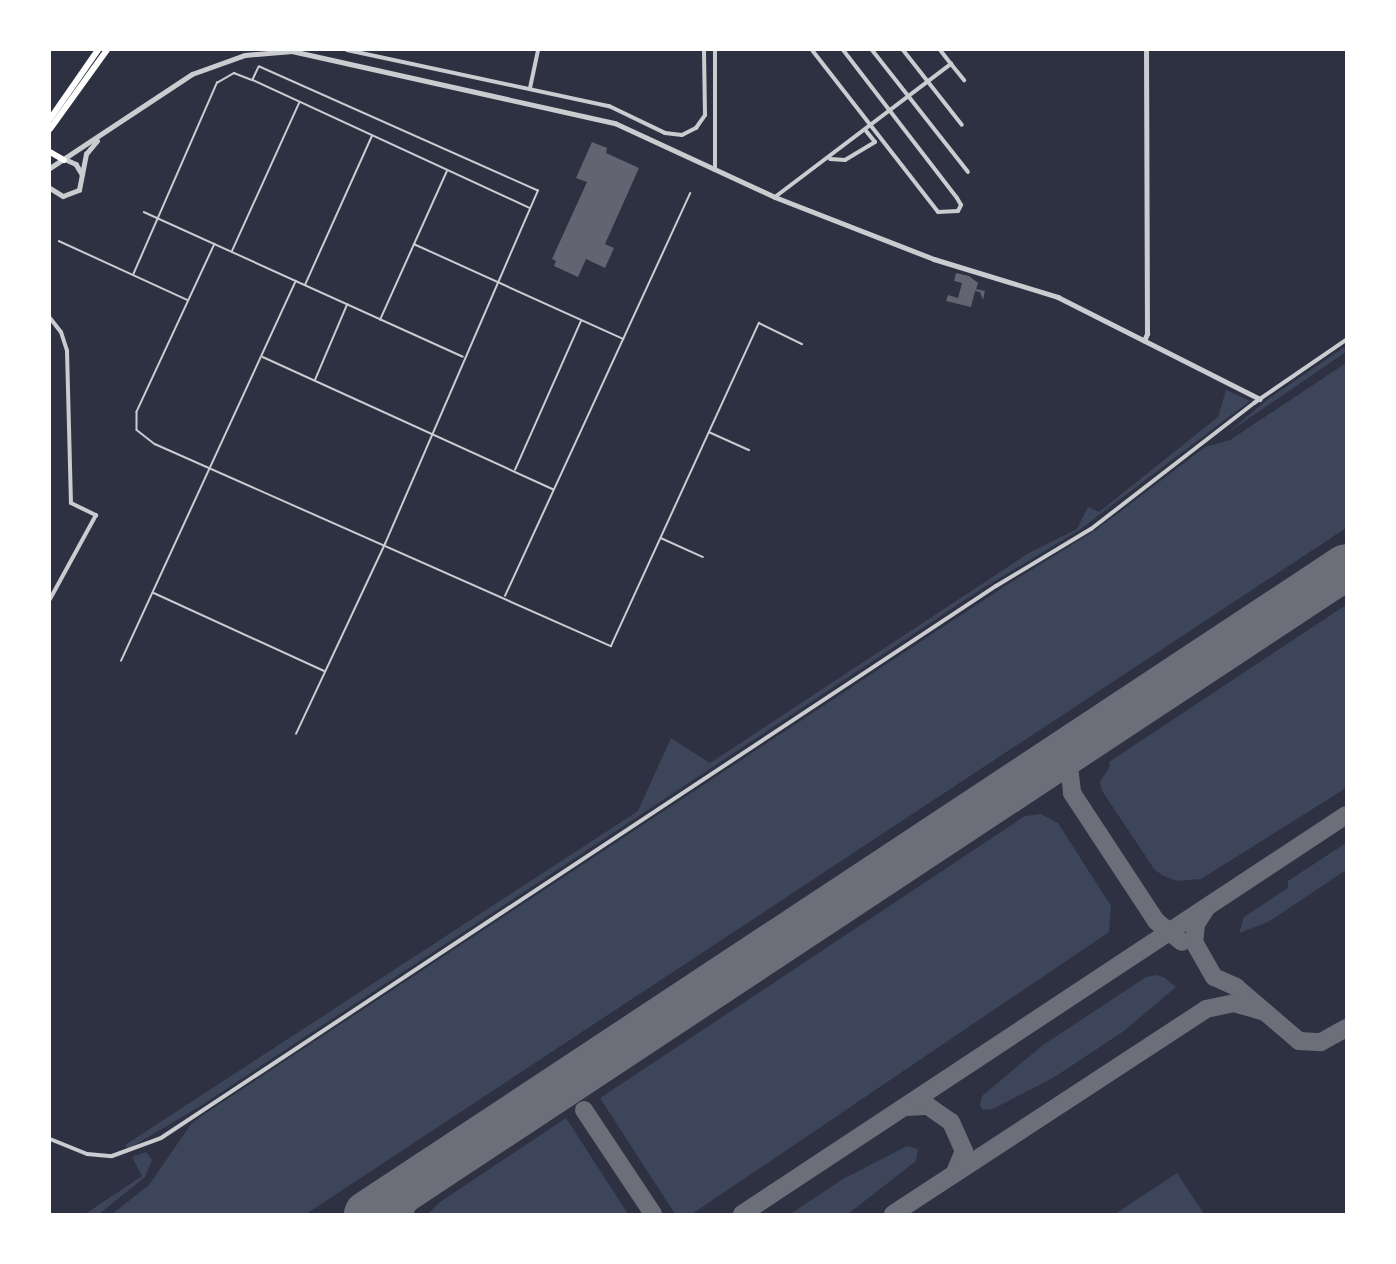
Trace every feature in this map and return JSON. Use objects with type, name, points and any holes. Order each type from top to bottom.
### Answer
[{"type":"highway","points":[[70,97],[92,50]]},
{"type":"highway","points":[[50,129],[100,50]]},
{"type":"highway","points":[[50,119],[107,50]]},
{"type":"highway","points":[[50,152],[64,160]]},
{"type":"street","points":[[347,50],[609,106],[665,133],[682,135],[696,128],[705,115],[704,50]]},
{"type":"street","points":[[530,88],[538,50]]},
{"type":"street","points":[[715,50],[715,171]]},
{"type":"street","points":[[812,50],[938,212],[958,212],[961,205],[957,198],[843,50]]},
{"type":"street","points":[[872,50],[968,172]]},
{"type":"street","points":[[903,50],[962,125]]},
{"type":"street","points":[[940,50],[964,80]]},
{"type":"street","points":[[1144,341],[1147,334],[1146,50]]},
{"type":"street","points":[[50,168],[99,138],[175,83],[245,52],[292,51],[615,123],[775,197],[934,259],[1058,297],[1260,399]]},
{"type":"street","points":[[775,197],[829,159],[951,64]]},
{"type":"street","points":[[829,159],[845,160],[875,142],[866,131]]},
{"type":"street","points":[[51,199],[74,194],[83,178],[86,154],[99,138]]},
{"type":"street","points":[[64,160],[78,166],[83,178]]},
{"type":"street","points":[[50,188],[62,196]]},
{"type":"street","points":[[50,318],[61,332],[67,351],[71,503],[96,515],[50,599]]},
{"type":"street","points":[[50,1139],[87,1155],[130,1153],[161,1138],[996,586],[1091,529],[1260,399],[1347,340]]},
{"type":"lane","points":[[253,80],[259,67],[538,191],[384,544],[296,734]]},
{"type":"lane","points":[[133,275],[217,83],[234,73],[530,207]]},
{"type":"lane","points":[[232,252],[300,102]]},
{"type":"lane","points":[[305,285],[372,135]]},
{"type":"lane","points":[[380,320],[447,170]]},
{"type":"lane","points":[[505,598],[690,194]]},
{"type":"lane","points":[[144,212],[464,357]]},
{"type":"lane","points":[[59,241],[189,301]]},
{"type":"lane","points":[[215,244],[136,412],[137,429],[155,444],[611,646],[759,323],[802,344]]},
{"type":"lane","points":[[414,244],[623,339]]},
{"type":"lane","points":[[121,661],[296,281]]},
{"type":"lane","points":[[315,380],[347,305]]},
{"type":"lane","points":[[514,471],[582,320]]},
{"type":"lane","points":[[261,356],[554,489]]},
{"type":"lane","points":[[709,432],[749,450]]},
{"type":"lane","points":[[661,538],[703,557]]},
{"type":"lane","points":[[154,593],[325,672]]},
{"type":"shaded area","points":[[1346,346],[1346,352],[1226,434],[1268,399]]},
{"type":"shaded area","points":[[1346,363],[1346,528],[306,1214],[112,1214],[149,1185],[191,1124],[203,1115],[1005,586],[1096,530],[1205,447],[1230,440]]},
{"type":"shaded area","points":[[1226,390],[1250,401],[1078,531],[980,590],[199,1107],[128,1149],[125,1145],[638,811],[671,738],[710,763],[1029,553],[1077,529],[1088,507],[1099,512],[1218,417]]},
{"type":"shaded area","points":[[1346,605],[1346,788],[1201,879],[1176,881],[1162,875],[1154,869],[1102,791],[1100,782],[1110,766],[1109,762]]},
{"type":"shaded area","points":[[1041,814],[1058,823],[1111,906],[1109,932],[692,1214],[675,1214],[600,1098],[1025,816]]},
{"type":"shaded area","points":[[1346,843],[1346,870],[1268,922],[1239,933],[1244,917],[1288,888],[1288,881]]},
{"type":"shaded area","points":[[1156,975],[1164,977],[1176,987],[1124,1031],[1053,1078],[993,1109],[983,1110],[980,1106],[982,1096],[1043,1045],[1146,977]]},
{"type":"shaded area","points":[[566,1118],[628,1214],[428,1214],[440,1202]]},
{"type":"shaded area","points":[[907,1146],[918,1149],[916,1161],[848,1214],[790,1214],[843,1179]]},
{"type":"shaded area","points":[[146,1152],[152,1160],[145,1177],[99,1214],[85,1214],[142,1176],[132,1157]]},
{"type":"shaded area","points":[[1177,1173],[1204,1214],[1115,1214]]},
{"type":"building","points":[[592,142],[607,148],[606,153],[639,168],[605,244],[614,248],[605,268],[586,259],[578,277],[554,266],[556,261],[552,259],[587,182],[576,178]]},
{"type":"building","points":[[956,273],[969,276],[978,283],[976,289],[985,291],[983,300],[980,292],[975,291],[971,307],[946,301],[948,295],[958,298],[962,283],[954,281]]},
{"type":"taxiway","points":[[1081,741],[1069,767],[1072,793],[1156,921],[1182,942]]},
{"type":"taxiway","points":[[742,1214],[1346,815]]},
{"type":"taxiway","points":[[1205,910],[1196,924],[1194,942],[1214,977],[1236,987],[1299,1041],[1321,1042],[1346,1028]]},
{"type":"taxiway","points":[[893,1214],[1206,1009],[1234,1003],[1262,1011]]},
{"type":"taxiway","points":[[906,1107],[928,1106],[951,1122],[964,1151],[954,1174]]},
{"type":"taxiway","points":[[584,1110],[653,1214]]},
{"type":"taxiway","points":[[402,1214],[429,1174]]},
{"type":"runway","points":[[367,1214],[1346,567]]}]
